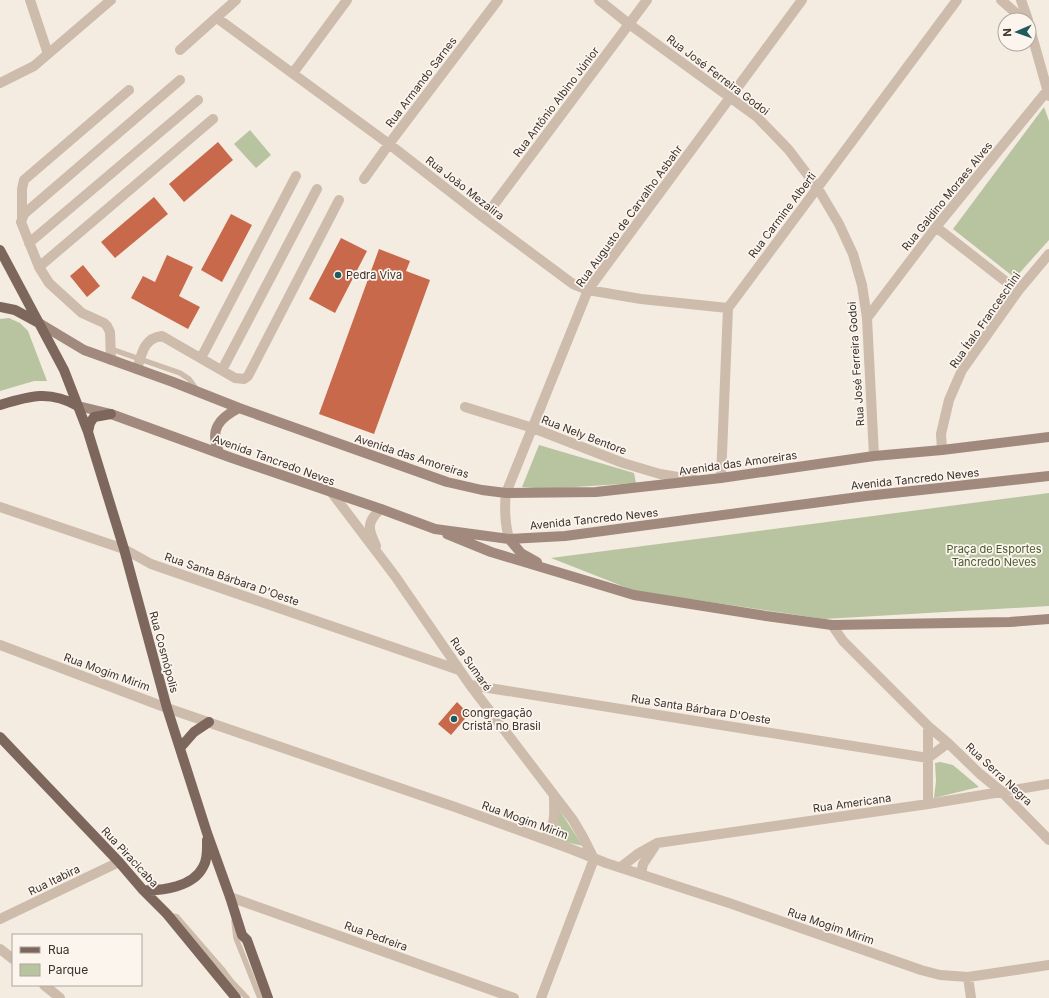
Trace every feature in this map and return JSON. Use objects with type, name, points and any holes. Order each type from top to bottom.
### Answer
[{"type":"main road","points":[[0,250],[39,323]]},
{"type":"main road","points":[[0,307],[15,310],[39,323]]},
{"type":"main road","name":"Avenida das Amoreiras","points":[[39,323],[84,350],[238,408],[447,482],[482,490],[506,493],[596,492],[666,485],[874,456],[942,450],[1049,437]]},
{"type":"main road","name":"Rua Cosmópolis","points":[[39,323],[64,370],[88,432],[124,548],[167,708],[207,833],[242,935],[247,940],[268,998]]},
{"type":"main road","points":[[0,405],[25,397],[45,395],[63,398],[78,406]]},
{"type":"main road","name":"Avenida Tancredo Neves","points":[[78,406],[111,414],[435,529],[509,538],[565,536],[866,496],[1049,476]]},
{"type":"main road","points":[[219,452],[216,445],[215,432],[219,422],[238,408]]},
{"type":"main road","points":[[88,432],[90,423],[94,417],[98,415],[111,414]]},
{"type":"main road","points":[[435,529],[491,552],[634,595],[832,625],[1010,622],[1049,619]]},
{"type":"main road","points":[[509,538],[522,553],[552,571]]},
{"type":"main road","points":[[180,748],[194,732],[209,722]]},
{"type":"main road","name":"Rua Piracicaba","points":[[0,737],[119,862],[142,890],[167,914],[236,998]]},
{"type":"main road","points":[[142,890],[167,889],[181,885],[199,873],[204,867],[206,859],[207,833]]},
{"type":"street","points":[[30,0],[48,54]]},
{"type":"street","points":[[0,83],[34,66],[111,0]]},
{"type":"street","points":[[180,50],[236,0]]},
{"type":"street","points":[[293,73],[347,0]]},
{"type":"street","name":"Rua Armando Sarnes","points":[[364,179],[498,0]]},
{"type":"street","name":"Rua José Ferreira Godoi","points":[[599,0],[629,24],[757,117],[788,149],[818,187],[839,224],[853,254],[862,285],[868,318],[874,456]]},
{"type":"street","name":"Rua Antônio Albino Júnior","points":[[484,218],[647,0]]},
{"type":"street","name":"Rua Augusto de Carvalho Asbahr","points":[[509,538],[505,516],[506,493],[588,290],[802,0]]},
{"type":"street","name":"Rua Carmine Alberti","points":[[728,308],[956,0]]},
{"type":"street","points":[[1001,0],[1015,12]]},
{"type":"street","points":[[1021,0],[1025,12]]},
{"type":"street","name":"Rua João Mezalira","points":[[217,18],[389,144],[484,218],[573,284],[588,290],[641,299],[728,308]]},
{"type":"street","points":[[1037,52],[1048,93]]},
{"type":"street","points":[[22,219],[24,214],[180,80]]},
{"type":"street","points":[[111,360],[110,332],[107,326],[104,323],[82,313],[49,282],[39,267],[21,224],[22,189],[24,180],[129,90]]},
{"type":"street","name":"Rua Galdino Moraes Alves","points":[[868,318],[936,227],[1048,93]]},
{"type":"street","points":[[29,242],[198,100]]},
{"type":"street","points":[[39,267],[213,119]]},
{"type":"street","points":[[201,358],[296,176]]},
{"type":"street","points":[[222,370],[317,189]]},
{"type":"street","points":[[137,369],[146,345],[151,339],[162,336],[238,379],[244,379],[248,376],[339,200]]},
{"type":"street","points":[[936,227],[1018,291]]},
{"type":"street","name":"Rua Ítalo Franceschini","points":[[942,450],[941,434],[949,400],[962,370],[1018,291],[1049,254]]},
{"type":"street","points":[[721,478],[728,308]]},
{"type":"street","name":"Rua Nely Bentore","points":[[465,407],[533,428],[623,463],[660,474],[696,480]]},
{"type":"street","name":"Rua Sumaré","points":[[332,493],[384,564],[395,576],[470,685],[573,820],[594,859]]},
{"type":"street","name":"Rua Santa Bárbara D'Oeste","points":[[0,507],[124,548],[151,564],[459,670]]},
{"type":"street","name":"Rua Sumaré","points":[[382,509],[371,520],[370,531],[384,564]]},
{"type":"street","name":"Rua Serra Negra","points":[[832,625],[843,641],[928,726],[1001,792],[1049,840]]},
{"type":"street","name":"Rua Mogim Mirim","points":[[0,645],[167,708],[543,838],[594,859],[921,970],[940,975],[968,978],[1049,965]]},
{"type":"street","name":"Rua Santa Bárbara D'Oeste","points":[[470,685],[928,758]]},
{"type":"street","points":[[928,726],[928,804]]},
{"type":"street","name":"Rua Serra Negra","points":[[928,758],[948,743]]},
{"type":"street","name":"Rua Americana","points":[[621,867],[639,853],[657,843],[928,804],[1049,784]]},
{"type":"street","points":[[543,838],[551,831],[553,826],[554,796]]},
{"type":"street","points":[[641,874],[643,864],[657,843]]},
{"type":"street","points":[[541,998],[594,859]]},
{"type":"street","name":"Rua Itabira","points":[[0,919],[119,862]]},
{"type":"street","name":"Rua Pedreira","points":[[230,897],[514,998]]},
{"type":"street","points":[[0,949],[12,958]]},
{"type":"street","points":[[968,978],[971,998]]},
{"type":"street","points":[[45,986],[60,998]]},
{"type":"lane","points":[[111,349],[180,373],[189,379],[200,393]]},
{"type":"lane","points":[[230,897],[236,938],[260,998]]},
{"type":"lane","points":[[167,914],[177,917],[247,998]]},
{"type":"green space","points":[[1044,107],[1049,121],[1049,240],[1015,278],[953,229]]},
{"type":"green space","points":[[250,130],[271,155],[256,168],[234,144]]},
{"type":"green space","points":[[9,318],[20,323],[28,331],[47,381],[34,381],[0,391],[0,319]]},
{"type":"green space","points":[[539,445],[634,473],[636,483],[545,489],[522,487]]},
{"type":"green space","name":"Praça de Esportes Tancredo Neves","points":[[1049,493],[1049,606],[824,619],[635,591],[551,558]]},
{"type":"green space","points":[[940,762],[953,765],[979,787],[934,798],[936,781],[935,763]]},
{"type":"green space","points":[[558,808],[583,846],[548,838]]},
{"type":"building","points":[[218,142],[233,160],[184,202],[169,184]]},
{"type":"building","points":[[154,197],[168,214],[115,258],[101,242]]},
{"type":"building","points":[[231,214],[252,225],[222,282],[201,270]]},
{"type":"building","name":"Pedra Viva","points":[[341,238],[367,251],[335,313],[309,299]]},
{"type":"building","points":[[379,249],[410,261],[406,271],[430,280],[374,434],[319,414]]},
{"type":"building","points":[[167,255],[193,267],[179,296],[200,307],[188,329],[131,298],[143,276],[155,282]]},
{"type":"building","points":[[83,265],[100,286],[87,297],[70,276]]},
{"type":"building","name":"Congregação Cristã no Brasil","points":[[457,702],[469,714],[451,735],[438,724]]},
{"type":"place","name":"Pedra Viva","points":[[338,275]]},
{"type":"place","name":"Congregação Cristã no Brasil","points":[[454,719]]}]
